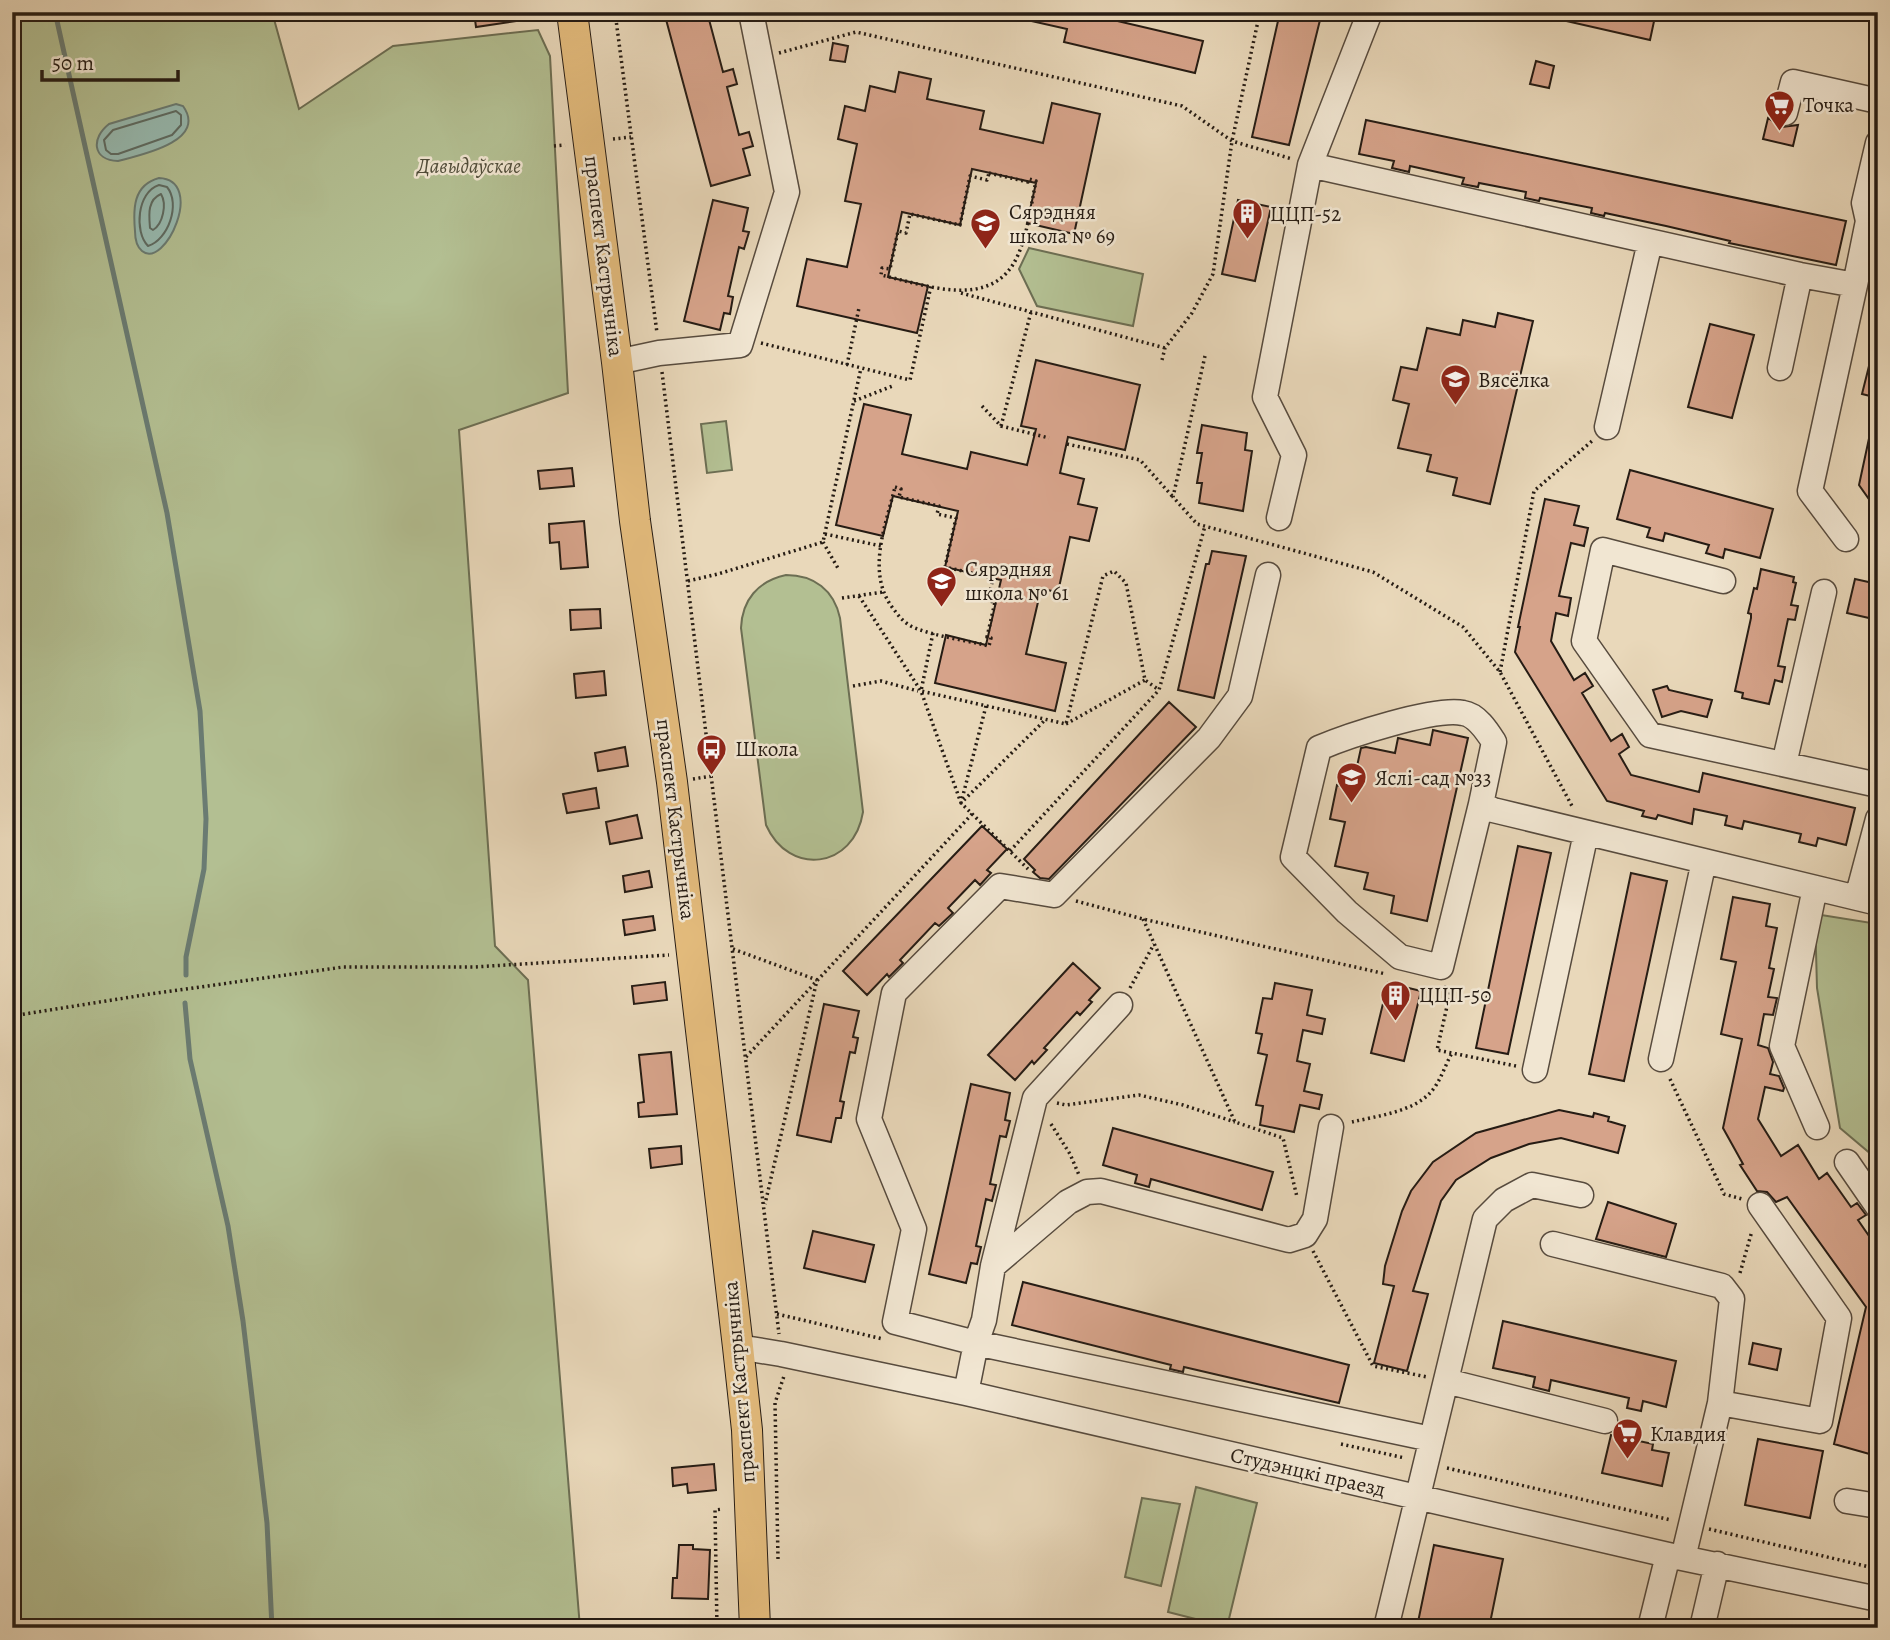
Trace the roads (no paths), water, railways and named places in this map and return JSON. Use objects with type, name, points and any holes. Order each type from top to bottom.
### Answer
[{"type":"main road","name":"праспект Кастрычніка","points":[[572,12],[635,521],[672,782],[738,1347],[747,1430],[755,1628]]},
{"type":"street","points":[[617,362],[659,353],[740,345],[787,192],[751,12]]},
{"type":"street","points":[[1279,518],[1294,455],[1265,397],[1310,165],[1370,12]]},
{"type":"street","points":[[1785,113],[1793,82],[1878,102]]},
{"type":"street","points":[[1846,539],[1810,491],[1855,285],[1873,222],[1864,203],[1878,142]]},
{"type":"street","points":[[1310,165],[1855,285]]},
{"type":"street","points":[[1607,427],[1650,242]]},
{"type":"street","points":[[1780,368],[1800,275]]},
{"type":"street","points":[[1723,581],[1603,550],[1584,641],[1650,734],[1878,785]]},
{"type":"street","points":[[1268,575],[1240,696],[1209,738],[1054,895],[1000,886],[894,993],[869,1119],[914,1229],[895,1322],[976,1343],[1432,1439]]},
{"type":"street","points":[[1784,764],[1824,592]]},
{"type":"street","points":[[1465,713],[1484,726],[1494,742],[1481,804],[1441,967],[1400,957],[1347,912],[1293,856],[1320,748],[1342,738],[1433,714],[1465,713]]},
{"type":"street","points":[[1481,804],[1493,810],[1867,901],[1878,819]]},
{"type":"street","points":[[1535,1070],[1586,833]]},
{"type":"street","points":[[1661,1059],[1704,861]]},
{"type":"street","points":[[1815,888],[1782,1046],[1817,1127]]},
{"type":"street","points":[[966,1393],[976,1343],[984,1320],[993,1266],[1035,1098],[1121,1005]]},
{"type":"street","points":[[993,1266],[1068,1202],[1087,1192],[1101,1191],[1289,1240],[1305,1236],[1315,1219],[1331,1126]]},
{"type":"street","points":[[1847,1162],[1878,1207]]},
{"type":"street","points":[[1386,1628],[1485,1219],[1504,1200],[1532,1185],[1581,1195]]},
{"type":"street","points":[[1720,1403],[1820,1421],[1839,1318],[1760,1205]]},
{"type":"street","points":[[1553,1244],[1722,1286],[1732,1299],[1720,1403],[1691,1525],[1676,1557],[1650,1628]]},
{"type":"street","name":"Студэнцкі праезд","points":[[738,1347],[966,1393],[1676,1557],[1878,1599]]},
{"type":"street","points":[[1446,1381],[1605,1421]]},
{"type":"street","points":[[1847,1501],[1878,1506]]},
{"type":"street","points":[[1702,1628],[1717,1564]]},
{"type":"water","points":[[176,104],[183,106],[188,118],[187,129],[168,144],[118,161],[109,160],[99,153],[99,136],[109,124]]},
{"type":"water","points":[[159,178],[173,182],[179,193],[180,207],[170,237],[161,248],[151,253],[142,251],[136,242],[135,206],[144,186]]},
{"type":"waterway","points":[[55,12],[167,513],[200,711],[206,819],[204,869],[186,957],[186,975]]},
{"type":"waterway","points":[[185,1003],[190,1059],[228,1226],[243,1321],[267,1523],[272,1628]]},
{"type":"place","name":"Точка","points":[[1780,132]]},
{"type":"place","name":"ЦЦП-52","points":[[1247,241]]},
{"type":"place","name":"Сярэдняя школа № 69","points":[[986,251]]},
{"type":"place","name":"Вясёлка","points":[[1455,407]]},
{"type":"place","name":"Сярэдняя школа № 61","points":[[942,608]]},
{"type":"place","name":"Школа","points":[[712,776]]},
{"type":"place","name":"Яслі-сад №33","points":[[1352,805]]},
{"type":"place","name":"ЦЦП-50","points":[[1396,1022]]},
{"type":"place","name":"Клавдия","points":[[1627,1461]]},
{"type":"park label","name":"Давыдаўскае","points":[[469,166]]}]
